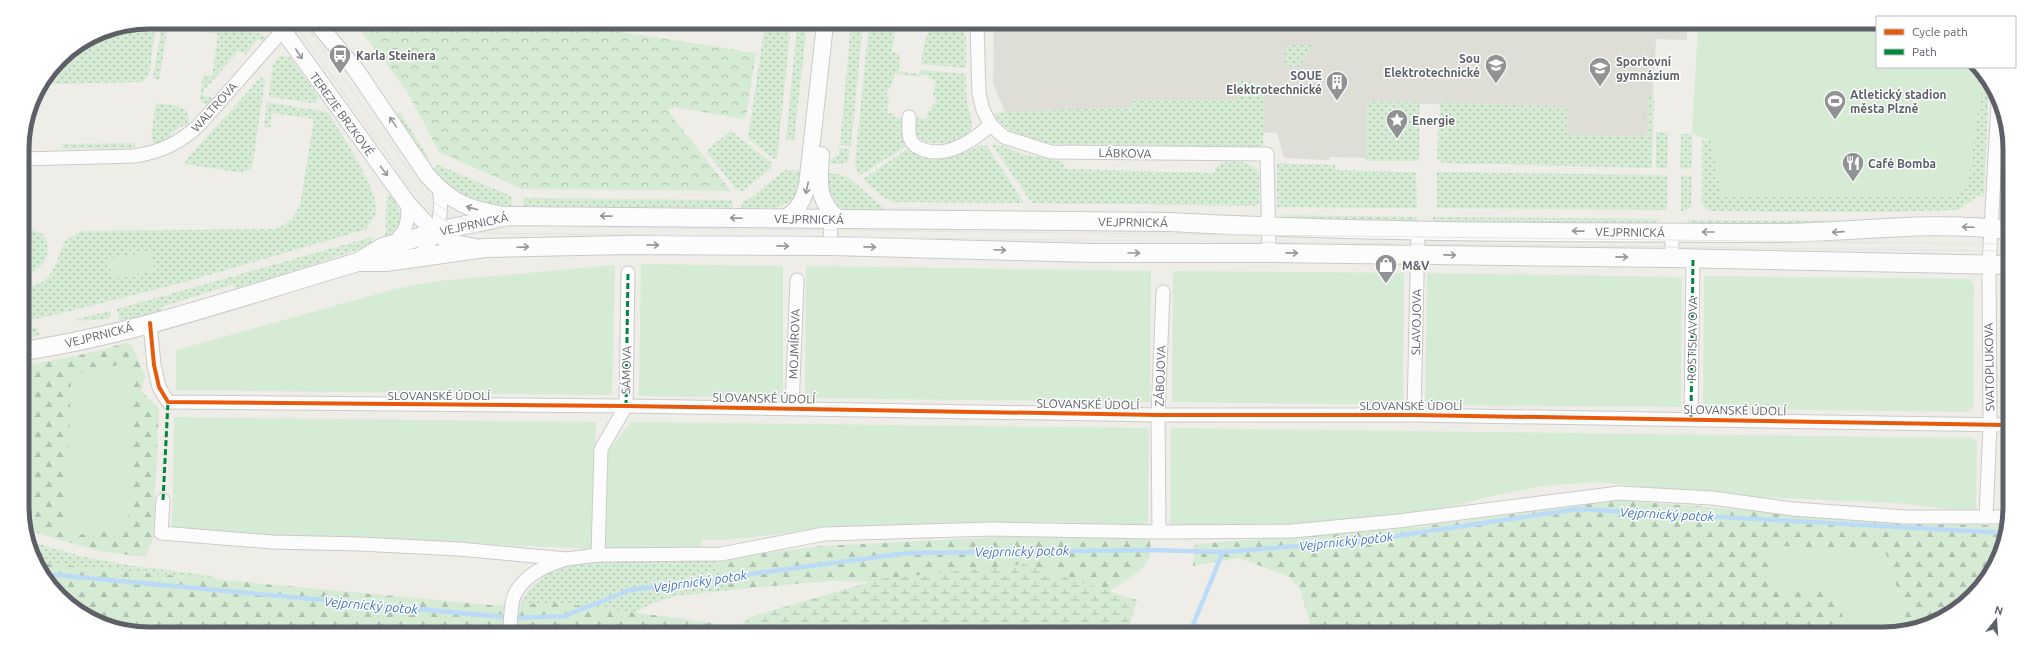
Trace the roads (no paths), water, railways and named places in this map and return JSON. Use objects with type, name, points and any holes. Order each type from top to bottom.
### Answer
[{"type":"main road","name":"VEJPRNICKÁ","points":[[29,350],[62,345],[150,322],[358,262],[383,247],[509,216],[783,219],[834,217],[1170,222],[1269,228],[1418,230],[1812,233],[1910,228],[1999,229]]},
{"type":"main road","name":"VEJPRNICKÁ","points":[[358,262],[386,262],[484,248],[627,245],[831,246],[1095,253],[1269,253],[1693,258],[2003,265]]},
{"type":"street","name":"WALTROVA","points":[[29,159],[134,156],[152,153],[171,146],[187,137],[200,124],[280,29]]},
{"type":"street","name":"TEREZIE BRZKOVÉ","points":[[286,29],[408,204],[435,233],[460,245],[484,248]]},
{"type":"street","points":[[322,29],[352,65],[427,175],[439,189],[452,199],[468,207],[509,216]]},
{"type":"street","points":[[783,219],[798,208],[804,199],[807,186],[823,29]]},
{"type":"street","points":[[831,246],[834,217],[825,205],[820,193],[820,183],[834,29]]},
{"type":"street","name":"LÁBKOVA","points":[[977,29],[979,94],[983,110],[991,124],[1004,137],[1051,152],[1267,154],[1269,228]]},
{"type":"street","points":[[1988,265],[1999,229],[1998,114]]},
{"type":"street","points":[[909,116],[910,138],[912,144],[920,149],[930,152],[952,150],[971,140],[991,124]]},
{"type":"street","points":[[418,257],[425,250],[435,233],[441,211],[439,189]]},
{"type":"street","points":[[391,245],[405,229],[408,219],[408,204]]},
{"type":"street","points":[[1269,228],[1269,253]]},
{"type":"street","name":"SLAVOJOVA","points":[[1414,415],[1418,230]]},
{"type":"street","points":[[1672,232],[1672,258]]},
{"type":"street","name":"ROSTISLAVOVA","points":[[1691,419],[1693,258]]},
{"type":"street","name":"SVATOPLUKOVA","points":[[1986,518],[1990,425],[1988,265]]},
{"type":"street","name":"SÁMOVA","points":[[598,555],[600,449],[626,406],[628,273]]},
{"type":"street","name":"MOJMÍROVA","points":[[792,409],[797,280]]},
{"type":"street","name":"ZÁBOJOVA","points":[[1159,532],[1158,415],[1163,292]]},
{"type":"street","name":"SLOVANSKÉ ÚDOLÍ","points":[[150,322],[154,365],[159,387],[168,402],[626,406],[1158,415],[1414,415],[2003,425]]},
{"type":"street","points":[[510,627],[513,597],[524,582],[536,571],[566,559],[598,555],[721,554],[824,534],[992,529],[1159,532],[1300,530],[1398,521],[1619,493],[1712,498],[1793,508],[1898,516],[2002,517]]},
{"type":"street","points":[[163,500],[160,533],[272,542],[360,544],[459,549],[566,559]]},
{"type":"waterway","name":"Vejprnický potok","points":[[50,574],[514,618],[565,616],[630,590],[908,553],[1150,550],[1223,552],[1362,541],[1578,509],[2000,533]]},
{"type":"waterway","points":[[1192,627],[1223,552]]},
{"type":"tram line","points":[[298,29],[405,179],[429,209],[447,222],[478,233],[2003,251]]},
{"type":"tram line","points":[[308,29],[426,194],[447,211],[471,222],[489,226],[2003,244]]},
{"type":"place","name":"Karla Steinera","points":[[340,74]]},
{"type":"place","name":"Sou Elektrotechnické","points":[[1496,84]]},
{"type":"place","name":"Sportovní gymnázium","points":[[1600,88]]},
{"type":"place","name":"SOUE Elektrotechnické","points":[[1337,102]]},
{"type":"place","name":"Atletický stadion města Plzně","points":[[1835,120]]},
{"type":"place","name":"Energie","points":[[1397,140]]},
{"type":"place","name":"Café Bomba","points":[[1853,182]]},
{"type":"place","name":"M&V","points":[[1386,284]]}]
